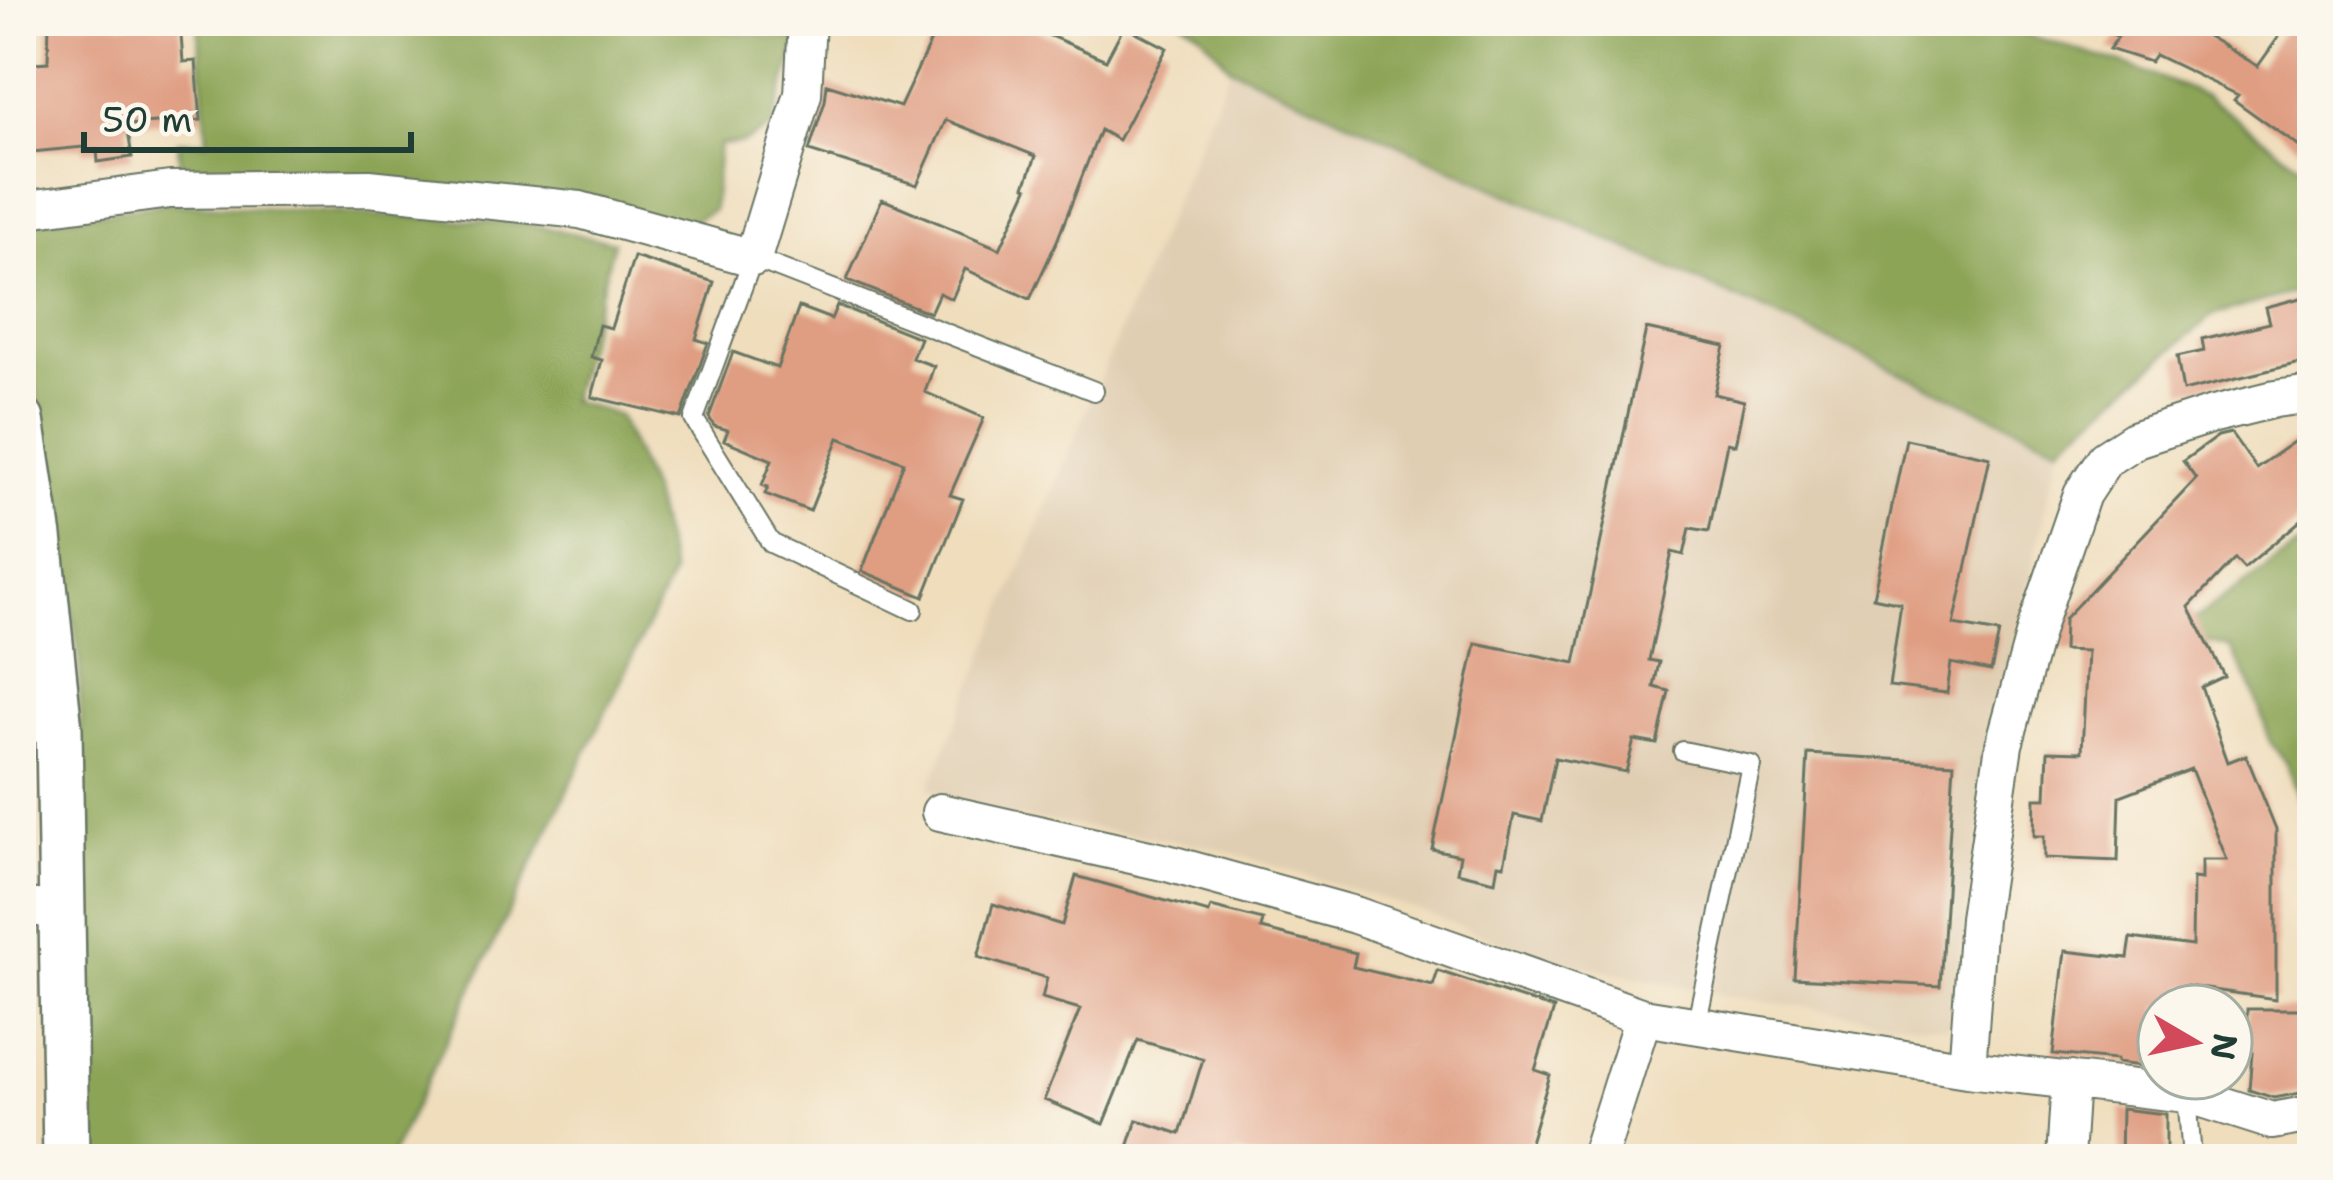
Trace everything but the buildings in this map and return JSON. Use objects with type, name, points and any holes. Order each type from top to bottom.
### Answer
[{"type":"street","points":[[21,210],[170,190],[370,188],[580,210],[753,258],[803,94],[807,21]]},
{"type":"street","points":[[1967,1069],[1978,918],[2004,745],[2037,625],[2082,494],[2105,459],[2136,439],[2210,415],[2312,394]]},
{"type":"street","points":[[21,420],[40,724],[41,909],[66,1159]]},
{"type":"street","points":[[940,812],[1168,863],[1355,915],[1643,1017],[1967,1069],[2135,1088]]},
{"type":"street","points":[[1598,1159],[1643,1017]]},
{"type":"street","points":[[2065,1159],[2070,1080]]},
{"type":"street","points":[[2212,1102],[2272,1121],[2312,1114]]},
{"type":"lane","points":[[914,610],[771,543],[694,418],[753,258],[1094,391]]},
{"type":"lane","points":[[1683,751],[1751,766],[1696,1026]]},
{"type":"lane","points":[[2188,1102],[2192,1159]]},
{"type":"shaded area","points":[[1230,67],[2060,446],[1995,734],[1948,1028],[1731,997],[1533,955],[1415,909],[1209,846],[1001,815],[929,788]]},
{"type":"green space","points":[[198,21],[721,21],[725,31],[798,40],[771,128],[742,143],[719,145],[713,210],[693,221],[180,172],[178,141],[207,142]]},
{"type":"green space","points":[[1182,21],[1993,21],[2206,96],[2312,174],[2312,287],[2211,316],[2060,446],[1230,67],[1199,31]]},
{"type":"green space","points":[[168,203],[528,224],[614,242],[570,401],[618,415],[652,494],[672,575],[389,1159],[82,1159],[80,661],[21,300],[21,224]]},
{"type":"green space","points":[[2312,537],[2312,843],[2307,841],[2304,814],[2287,764],[2271,743],[2252,688],[2231,648],[2204,642],[2192,621]]}]
